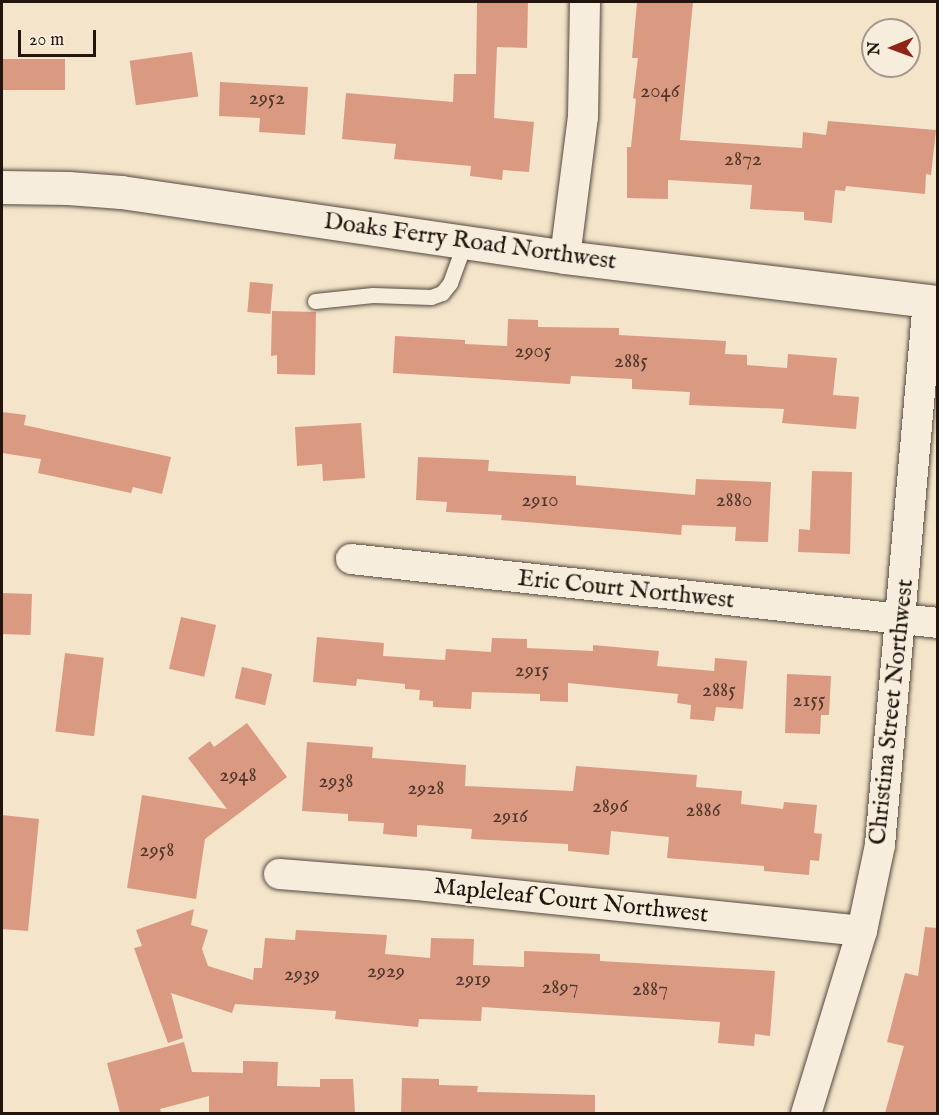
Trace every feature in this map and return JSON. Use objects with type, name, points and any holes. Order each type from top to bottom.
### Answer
[{"type":"main road","name":"Doaks Ferry Road Northwest","points":[[2,188],[68,188],[121,192],[565,257],[933,302]]},
{"type":"street","points":[[565,257],[583,117],[585,2]]},
{"type":"street","name":"Christina Street Northwest","points":[[806,1113],[862,931],[880,845],[933,302]]},
{"type":"street","name":"Eric Court Northwest","points":[[351,559],[938,623]]},
{"type":"street","name":"Mapleleaf Court Northwest","points":[[279,874],[427,886],[862,931]]},
{"type":"lane","points":[[315,301],[373,295],[431,297],[442,293],[450,283],[465,242]]},
{"type":"building","points":[[477,2],[528,2],[527,48],[497,47],[494,118],[534,122],[529,172],[503,170],[502,180],[470,176],[471,166],[394,159],[396,144],[342,139],[346,93],[453,102],[454,74],[476,74]]},
{"type":"building","points":[[637,2],[693,2],[680,140],[802,148],[803,132],[826,135],[828,121],[936,130],[931,175],[926,174],[925,194],[846,186],[845,191],[835,190],[832,223],[804,220],[804,212],[750,209],[752,185],[668,180],[668,199],[627,198],[627,147],[631,147],[636,99],[633,98],[638,58],[632,58]]},
{"type":"building","points":[[192,52],[198,97],[136,105],[130,61]]},
{"type":"building","points":[[2,59],[65,59],[65,90],[2,90]]},
{"type":"building","points":[[220,82],[308,87],[305,135],[259,132],[260,118],[219,116]]},
{"type":"building","points":[[250,282],[273,284],[270,314],[247,312]]},
{"type":"building","points":[[272,311],[316,312],[315,375],[277,374],[277,355],[271,356]]},
{"type":"building","points":[[508,319],[538,320],[538,327],[619,328],[619,335],[726,341],[725,354],[747,355],[747,365],[787,368],[788,354],[837,358],[833,395],[859,397],[856,429],[782,423],[784,409],[689,405],[690,392],[632,389],[632,379],[571,376],[570,384],[393,373],[395,336],[465,340],[465,344],[507,346]]},
{"type":"building","points":[[2,412],[26,415],[24,425],[171,457],[162,494],[133,487],[131,493],[38,473],[41,459],[2,453]]},
{"type":"building","points":[[361,423],[365,478],[323,481],[322,464],[297,466],[295,427]]},
{"type":"building","points":[[418,457],[489,460],[488,471],[576,476],[576,485],[695,495],[696,479],[771,482],[768,542],[735,541],[736,527],[682,525],[681,535],[501,520],[502,515],[446,512],[447,502],[416,500]]},
{"type":"building","points":[[812,471],[852,472],[850,554],[798,552],[799,529],[810,530]]},
{"type":"building","points":[[2,593],[32,594],[31,635],[2,634]]},
{"type":"building","points":[[181,617],[216,625],[204,677],[169,669]]},
{"type":"building","points":[[317,637],[384,643],[383,656],[445,660],[446,649],[491,652],[492,638],[527,639],[527,648],[593,651],[593,645],[659,651],[657,666],[714,671],[715,658],[747,661],[743,709],[716,707],[714,721],[690,719],[691,705],[677,703],[678,694],[568,683],[568,702],[540,701],[540,694],[472,692],[471,709],[433,707],[433,701],[419,700],[420,690],[405,689],[405,684],[357,679],[356,686],[313,682]]},
{"type":"building","points":[[65,653],[104,658],[94,736],[55,731]]},
{"type":"building","points":[[242,667],[272,674],[265,705],[235,698]]},
{"type":"building","points":[[787,674],[831,676],[829,715],[821,715],[820,734],[785,733]]},
{"type":"building","points":[[247,723],[287,777],[205,839],[196,899],[127,888],[142,795],[227,809],[188,758],[210,741],[214,747]]},
{"type":"building","points":[[307,742],[373,747],[372,758],[466,765],[465,786],[573,791],[576,766],[697,775],[696,787],[742,791],[741,804],[783,809],[784,802],[817,805],[814,833],[822,834],[819,861],[810,860],[809,875],[764,871],[764,866],[667,858],[669,837],[611,831],[609,855],[568,851],[568,844],[471,839],[472,829],[417,825],[417,837],[383,834],[384,823],[348,821],[348,814],[302,811]]},
{"type":"building","points":[[2,815],[39,819],[28,931],[2,929]]},
{"type":"building","points":[[194,909],[191,925],[208,930],[202,949],[208,966],[253,980],[254,968],[262,968],[265,938],[295,940],[296,930],[387,935],[385,954],[430,958],[431,938],[474,939],[473,965],[524,967],[524,951],[600,954],[600,961],[775,971],[770,1036],[755,1034],[754,1046],[718,1043],[720,1022],[482,1007],[481,1021],[419,1019],[418,1027],[335,1019],[336,1011],[235,1004],[232,1013],[171,993],[183,1038],[168,1043],[134,948],[142,946],[136,930]]},
{"type":"building","points":[[925,927],[938,928],[938,1113],[885,1113],[904,1046],[887,1042],[905,973],[918,976]]},
{"type":"building","points":[[184,1042],[192,1072],[243,1073],[243,1061],[278,1062],[277,1086],[320,1087],[320,1079],[353,1079],[355,1113],[209,1113],[209,1096],[160,1109],[161,1113],[120,1113],[107,1063]]},
{"type":"building","points":[[402,1078],[439,1079],[439,1085],[478,1086],[477,1092],[595,1095],[595,1113],[401,1113]]}]
